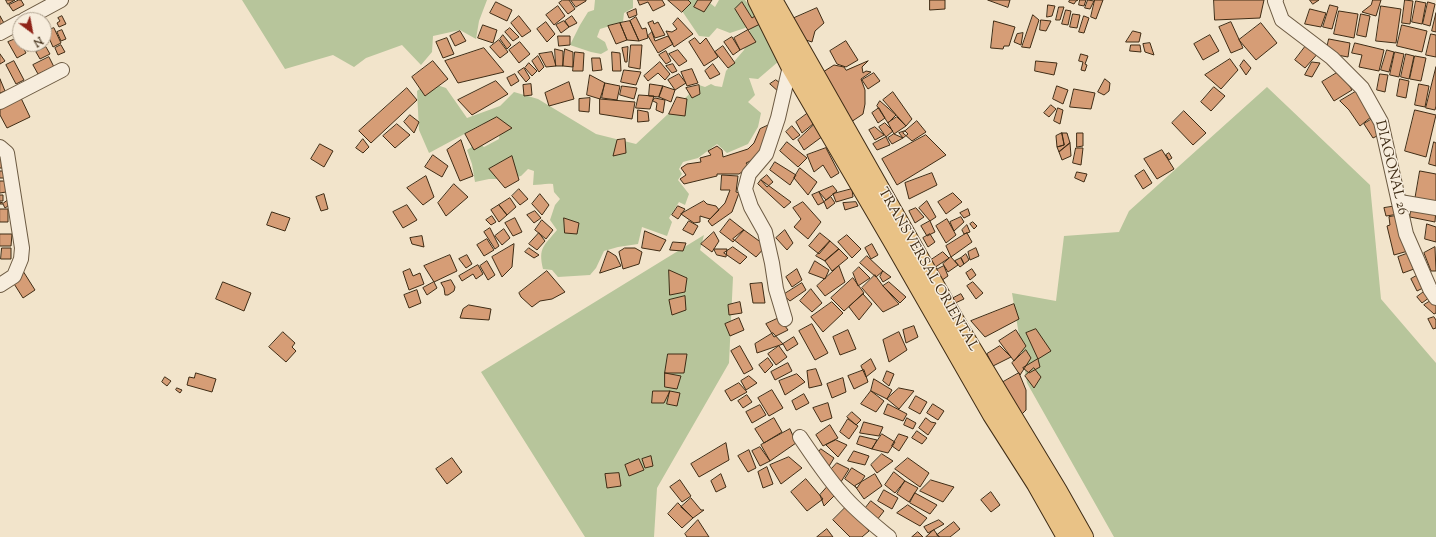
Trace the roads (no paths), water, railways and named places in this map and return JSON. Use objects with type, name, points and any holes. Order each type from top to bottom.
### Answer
[{"type":"main road","name":"TRANSVERSAL ORIENTAL","points":[[756,0],[790,66],[947,320],[1058,491],[1084,537]]},
{"type":"main road","name":"TRANSVERSAL ORIENTAL","points":[[773,0],[947,320],[985,403],[1036,484],[1066,537]]},
{"type":"street","points":[[39,12],[61,0]]},
{"type":"street","name":"DIAGONAL 26","points":[[1276,0],[1282,20],[1332,58],[1362,88],[1381,122],[1406,234],[1434,293]]},
{"type":"street","points":[[0,33],[12,26]]},
{"type":"street","points":[[784,319],[776,289],[765,232],[751,207],[745,189],[749,174],[766,154],[778,118],[790,66]]},
{"type":"street","points":[[0,102],[62,70]]},
{"type":"street","points":[[0,147],[7,153],[22,248],[21,259],[14,276],[0,285]]},
{"type":"street","points":[[1400,202],[1436,208]]},
{"type":"street","points":[[800,437],[818,464],[843,495],[870,522],[889,537]]}]
